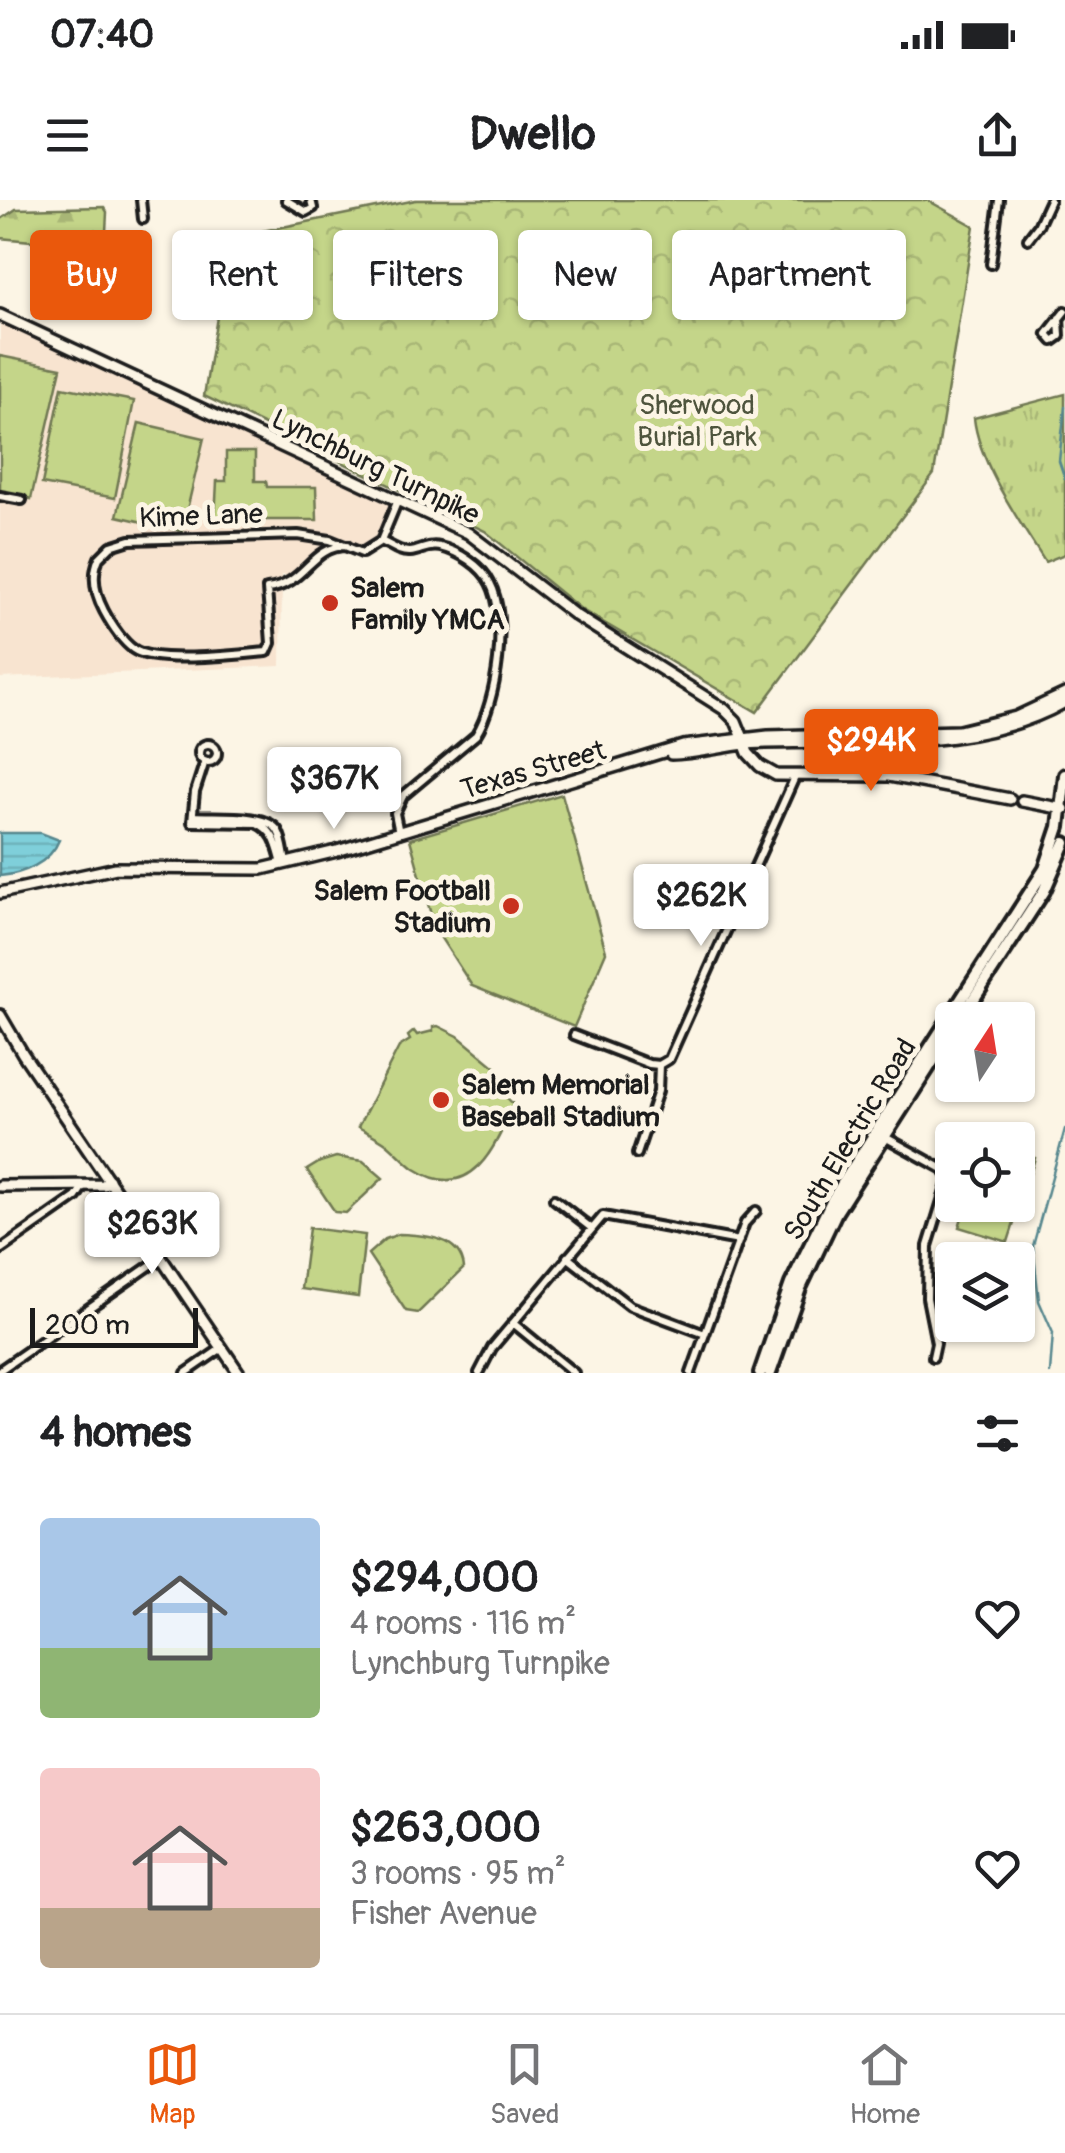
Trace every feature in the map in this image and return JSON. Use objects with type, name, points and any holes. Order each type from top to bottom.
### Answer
[{"type":"main road","name":"Lynchburg Turnpike","points":[[0,314],[481,541],[575,615],[724,710],[736,721],[756,761],[771,774],[888,776],[1010,798]]},
{"type":"main road","name":"Texas Street","points":[[0,893],[116,868],[229,872],[284,864],[668,754],[683,746],[960,732],[1016,717],[1065,694]]},
{"type":"main road","name":"Texas Street","points":[[744,741],[955,738],[1016,724],[1065,702]]},
{"type":"main road","name":"South Electric Road","points":[[770,1373],[822,1238],[880,1134],[1037,884],[1054,845],[1063,809],[1065,775]]},
{"type":"main road","points":[[1022,801],[1063,809]]},
{"type":"main road","points":[[972,1002],[1044,891],[1065,843]]},
{"type":"main road","points":[[0,1015],[16,1044]]},
{"type":"main road","points":[[0,1024],[239,1373]]},
{"type":"main road","name":"South Electric Road","points":[[760,1373],[804,1254],[832,1200],[935,1055]]},
{"type":"main road","points":[[0,1186],[104,1186],[110,1180]]},
{"type":"street","points":[[141,200],[142,219]]},
{"type":"street","points":[[286,200],[306,212],[313,208],[311,200]]},
{"type":"street","points":[[990,264],[998,200]]},
{"type":"street","points":[[1028,239],[1050,200]]},
{"type":"street","points":[[0,496],[22,500]]},
{"type":"street","points":[[398,499],[381,541],[403,552],[442,547],[466,558],[486,576],[495,593],[498,612],[498,651],[482,725],[403,796],[395,813],[399,833]]},
{"type":"street","name":"Kime Lane","points":[[347,546],[326,551],[289,585],[267,589],[271,643],[267,652],[196,656],[142,653],[132,648],[114,626],[95,586],[99,558],[114,545],[130,540],[298,535],[347,546],[362,553],[381,541]]},
{"type":"street","points":[[205,762],[195,792],[192,819],[255,818],[268,822],[278,830],[284,864]]},
{"type":"street","points":[[574,1035],[649,1064],[659,1065],[672,1054],[795,777]]},
{"type":"street","points":[[636,1154],[658,1091],[659,1065]]},
{"type":"street","points":[[880,1134],[944,1169],[949,1178],[928,1246],[927,1298],[936,1342],[933,1357]]},
{"type":"street","points":[[0,1250],[76,1197],[84,1185]]},
{"type":"street","points":[[554,1199],[590,1228]]},
{"type":"street","points":[[691,1373],[745,1223],[756,1210]]},
{"type":"street","points":[[478,1373],[492,1348],[598,1218],[608,1215],[739,1242]]},
{"type":"street","points":[[1,1371],[162,1257]]},
{"type":"street","points":[[567,1257],[630,1306],[705,1334]]},
{"type":"street","points":[[513,1323],[574,1373]]},
{"type":"street","points":[[186,1373],[223,1347]]},
{"type":"shaded area","points":[[0,315],[398,499],[383,538],[368,551],[330,541],[303,561],[302,575],[282,575],[281,666],[0,678]]},
{"type":"green space","name":"Sherwood Burial Park","points":[[416,200],[927,200],[974,226],[934,474],[757,712],[582,610],[485,531],[204,396],[216,320],[313,320],[313,230],[268,230]]},
{"type":"green space","points":[[104,207],[106,230],[30,230],[30,241],[0,238],[0,220],[16,209]]},
{"type":"green space","points":[[0,356],[61,368],[31,499],[0,493]]},
{"type":"green space","points":[[62,387],[134,401],[115,498],[42,484]]},
{"type":"green space","points":[[1065,394],[1065,554],[1045,562],[992,473],[974,418]]},
{"type":"green space","points":[[139,423],[204,438],[182,531],[117,516]]},
{"type":"green space","points":[[226,452],[255,452],[255,481],[266,481],[267,487],[316,487],[317,520],[215,520],[217,481],[226,481]]},
{"type":"green space","name":"Salem Football Stadium","points":[[562,794],[606,952],[574,1027],[472,986],[435,929],[410,839]]},
{"type":"green space","name":"Salem Memorial Baseball Stadium","points":[[438,1026],[458,1036],[499,1070],[491,1081],[513,1104],[490,1153],[479,1166],[452,1180],[415,1169],[386,1143],[358,1127],[399,1047],[410,1040],[408,1036],[414,1031],[417,1035]]},
{"type":"green space","points":[[336,1157],[363,1161],[383,1178],[346,1213],[335,1212],[307,1170]]},
{"type":"green space","points":[[961,1222],[1014,1222],[1008,1242],[959,1227]]},
{"type":"green space","points":[[309,1228],[365,1235],[358,1297],[301,1289]]},
{"type":"green space","points":[[399,1234],[430,1237],[449,1244],[464,1268],[418,1313],[406,1311],[368,1254],[385,1239]]},
{"type":"water","points":[[0,833],[41,833],[59,840],[35,866],[0,876]]},
{"type":"waterway","points":[[1065,407],[1059,461],[1065,479]]},
{"type":"waterway","points":[[1050,1373],[1053,1333],[1039,1301],[1033,1246],[1065,1129]]},
{"type":"place","name":"Salem Family YMCA","points":[[330,603]]},
{"type":"place","name":"Salem Football Stadium","points":[[511,906]]},
{"type":"place","name":"Salem Memorial Baseball Stadium","points":[[441,1100]]}]
